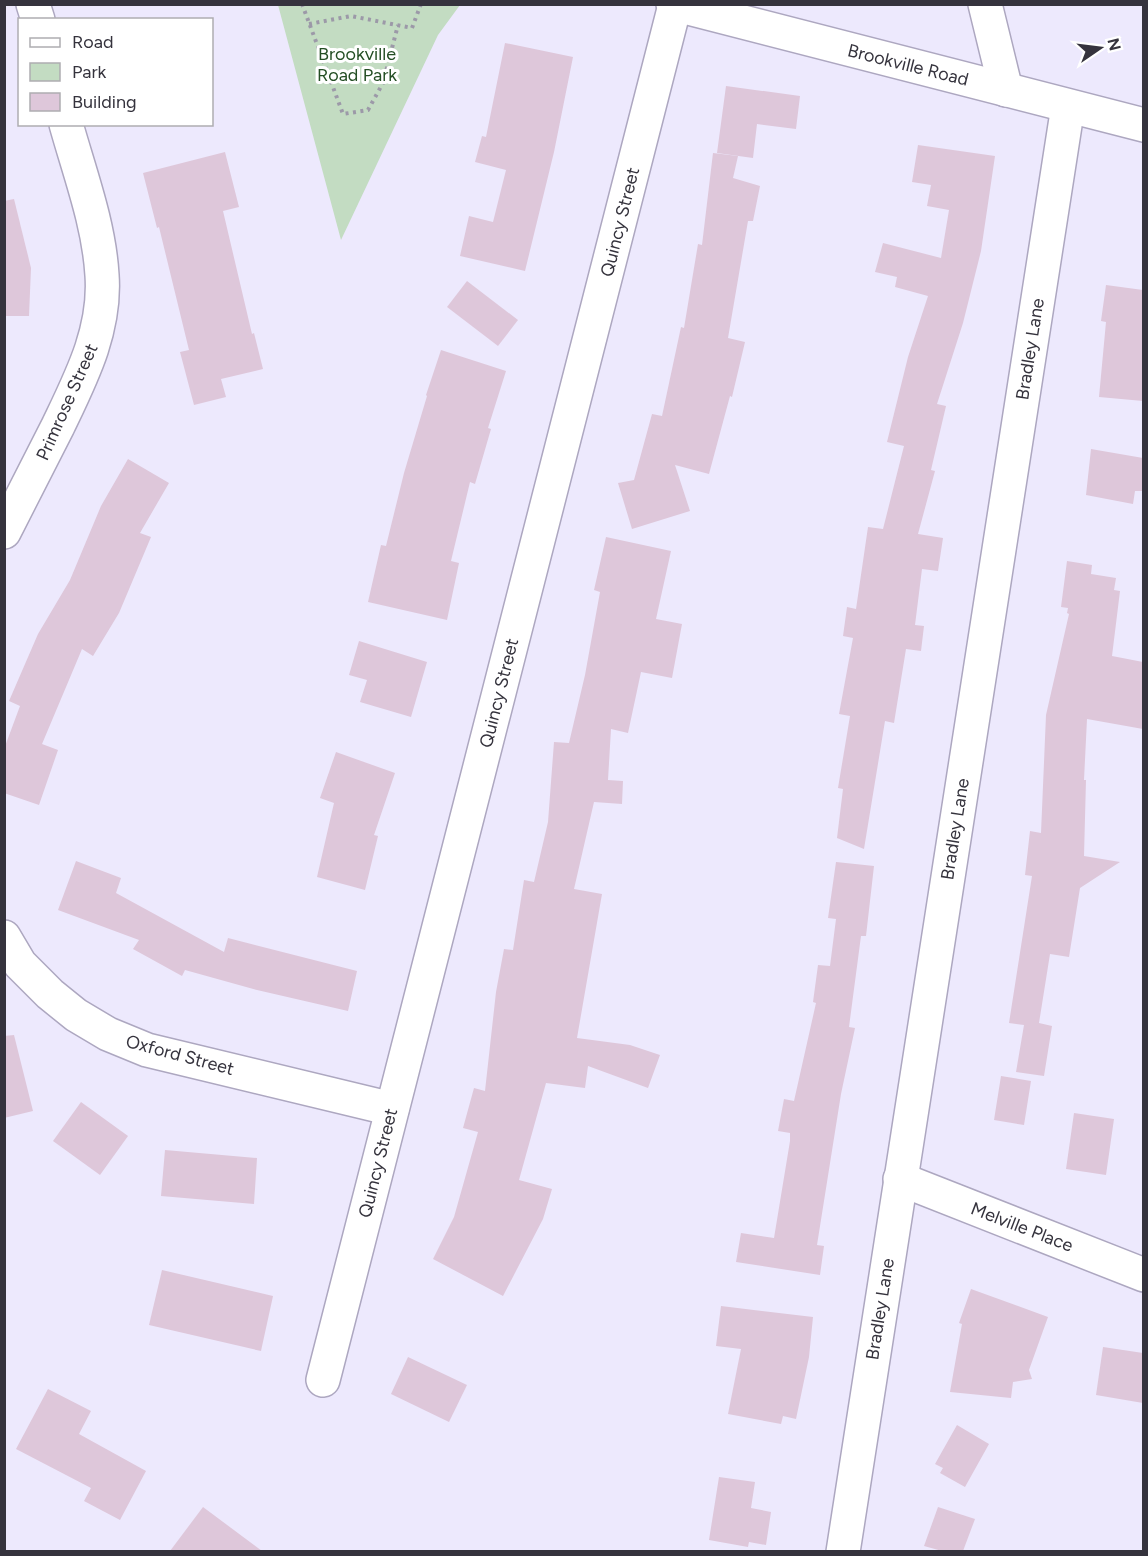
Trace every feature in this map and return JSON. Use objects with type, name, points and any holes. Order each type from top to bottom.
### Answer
[{"type":"street","points":[[986,4],[1006,90]]},
{"type":"street","name":"Brookville Road","points":[[674,5],[1143,125]]},
{"type":"street","name":"Quincy Street","points":[[323,1380],[674,5]]},
{"type":"street","name":"Bradley Lane","points":[[843,1551],[1068,106]]},
{"type":"street","name":"Primrose Street","points":[[4,532],[81,378],[93,348],[100,317],[102,276],[98,240],[67,126]]},
{"type":"street","name":"Oxford Street","points":[[4,937],[20,964],[50,994],[76,1015],[108,1034],[147,1050],[393,1109]]},
{"type":"street","name":"Melville Place","points":[[900,1179],[1143,1275]]},
{"type":"path","points":[[302,4],[343,114],[368,110],[383,83],[398,25]]},
{"type":"path","points":[[309,24],[351,16],[412,28],[421,4]]},
{"type":"green space","name":"Brookville Road Park","points":[[278,5],[460,5],[438,35],[341,240]]},
{"type":"building","points":[[505,43],[573,57],[554,152],[525,271],[460,256],[469,216],[493,222],[506,170],[475,162],[482,136],[486,137]]},
{"type":"building","points":[[726,86],[800,96],[796,129],[757,124],[753,158],[717,153]]},
{"type":"building","points":[[918,145],[995,156],[981,251],[963,323],[937,404],[946,406],[931,470],[935,471],[918,534],[943,538],[938,571],[922,569],[915,625],[924,626],[921,651],[906,649],[894,723],[885,721],[864,849],[837,838],[843,789],[838,788],[850,716],[839,714],[853,638],[843,636],[847,607],[856,609],[868,527],[883,529],[904,446],[887,442],[908,357],[928,296],[895,287],[897,277],[875,272],[883,243],[941,258],[949,210],[927,206],[931,185],[912,182]]},
{"type":"building","points":[[225,152],[239,207],[223,211],[252,334],[254,333],[263,369],[221,379],[226,397],[194,405],[180,352],[189,350],[159,227],[157,228],[143,173]]},
{"type":"building","points":[[713,153],[738,156],[733,178],[760,186],[753,221],[748,221],[728,338],[745,342],[732,397],[730,396],[709,474],[675,465],[690,511],[632,529],[618,483],[634,480],[652,414],[662,416],[681,327],[684,328],[698,244],[702,245]]},
{"type":"building","points":[[14,199],[31,268],[29,316],[4,316],[4,201]]},
{"type":"building","points":[[467,281],[518,320],[498,346],[447,307]]},
{"type":"building","points":[[1106,285],[1143,290],[1143,401],[1099,397],[1106,322],[1101,321]]},
{"type":"building","points":[[441,350],[506,371],[488,428],[491,429],[475,484],[470,482],[451,561],[459,563],[447,620],[368,602],[381,545],[386,546],[404,473]]},
{"type":"building","points":[[1091,449],[1143,458],[1143,491],[1135,491],[1133,504],[1086,495]]},
{"type":"building","points":[[128,459],[169,483],[140,533],[151,537],[119,613],[93,656],[82,649],[42,744],[58,750],[39,805],[4,793],[4,749],[20,706],[9,701],[38,634],[70,580],[101,506]]},
{"type":"building","points":[[606,537],[671,551],[656,619],[682,624],[672,678],[641,672],[628,733],[611,729],[608,780],[623,781],[622,804],[594,802],[574,889],[602,894],[577,1038],[630,1045],[660,1055],[648,1088],[588,1066],[585,1088],[546,1083],[519,1180],[552,1189],[543,1219],[503,1296],[433,1259],[454,1217],[478,1132],[463,1128],[474,1088],[485,1091],[496,992],[504,949],[513,950],[524,880],[534,882],[548,822],[554,742],[569,743],[585,675],[600,592],[594,590]]},
{"type":"building","points":[[1067,561],[1092,565],[1091,574],[1116,578],[1114,590],[1120,591],[1112,656],[1143,662],[1143,729],[1087,719],[1084,856],[1120,862],[1080,888],[1069,957],[1050,954],[1039,1023],[1052,1026],[1044,1076],[1016,1072],[1024,1025],[1009,1023],[1032,876],[1025,875],[1030,831],[1041,833],[1046,715],[1069,614],[1067,613],[1068,608],[1061,607]]},
{"type":"building","points":[[359,641],[427,662],[411,717],[360,702],[367,680],[349,675]]},
{"type":"building","points":[[336,752],[395,773],[374,835],[378,836],[365,890],[317,877],[334,803],[320,798]]},
{"type":"building","points":[[76,861],[121,878],[116,893],[224,952],[228,938],[357,971],[348,1011],[257,990],[185,970],[182,976],[133,949],[139,940],[58,910]]},
{"type":"building","points":[[836,862],[874,866],[866,936],[861,936],[849,1027],[855,1028],[841,1094],[817,1245],[824,1246],[820,1275],[736,1262],[741,1233],[774,1238],[790,1141],[790,1133],[778,1131],[784,1099],[794,1101],[816,1003],[813,1002],[818,965],[830,966],[836,919],[828,918]]},
{"type":"building","points":[[14,1035],[33,1111],[4,1118],[4,1036]]},
{"type":"building","points":[[1001,1076],[1031,1081],[1024,1125],[994,1120]]},
{"type":"building","points":[[81,1102],[128,1136],[100,1175],[53,1141]]},
{"type":"building","points":[[1074,1113],[1114,1119],[1106,1175],[1066,1169]]},
{"type":"building","points":[[165,1150],[257,1158],[254,1204],[161,1196]]},
{"type":"building","points":[[162,1270],[273,1296],[261,1351],[149,1325]]},
{"type":"building","points":[[971,1289],[1048,1317],[1029,1370],[1032,1379],[1013,1382],[1011,1398],[950,1392],[962,1324],[959,1323]]},
{"type":"building","points":[[721,1306],[813,1317],[809,1357],[796,1419],[783,1416],[781,1424],[728,1414],[741,1349],[716,1346]]},
{"type":"building","points":[[1103,1347],[1143,1353],[1143,1403],[1096,1395]]},
{"type":"building","points":[[408,1357],[467,1385],[449,1422],[391,1394]]},
{"type":"building","points":[[48,1389],[91,1411],[79,1434],[146,1471],[120,1520],[84,1501],[91,1488],[16,1449]]},
{"type":"building","points":[[957,1425],[989,1444],[965,1487],[940,1473],[943,1468],[935,1464]]},
{"type":"building","points":[[719,1477],[755,1482],[751,1508],[771,1512],[766,1545],[749,1542],[748,1547],[709,1540]]},
{"type":"building","points":[[203,1507],[262,1551],[170,1551]]},
{"type":"building","points":[[938,1507],[975,1519],[963,1551],[942,1551],[924,1546]]}]
